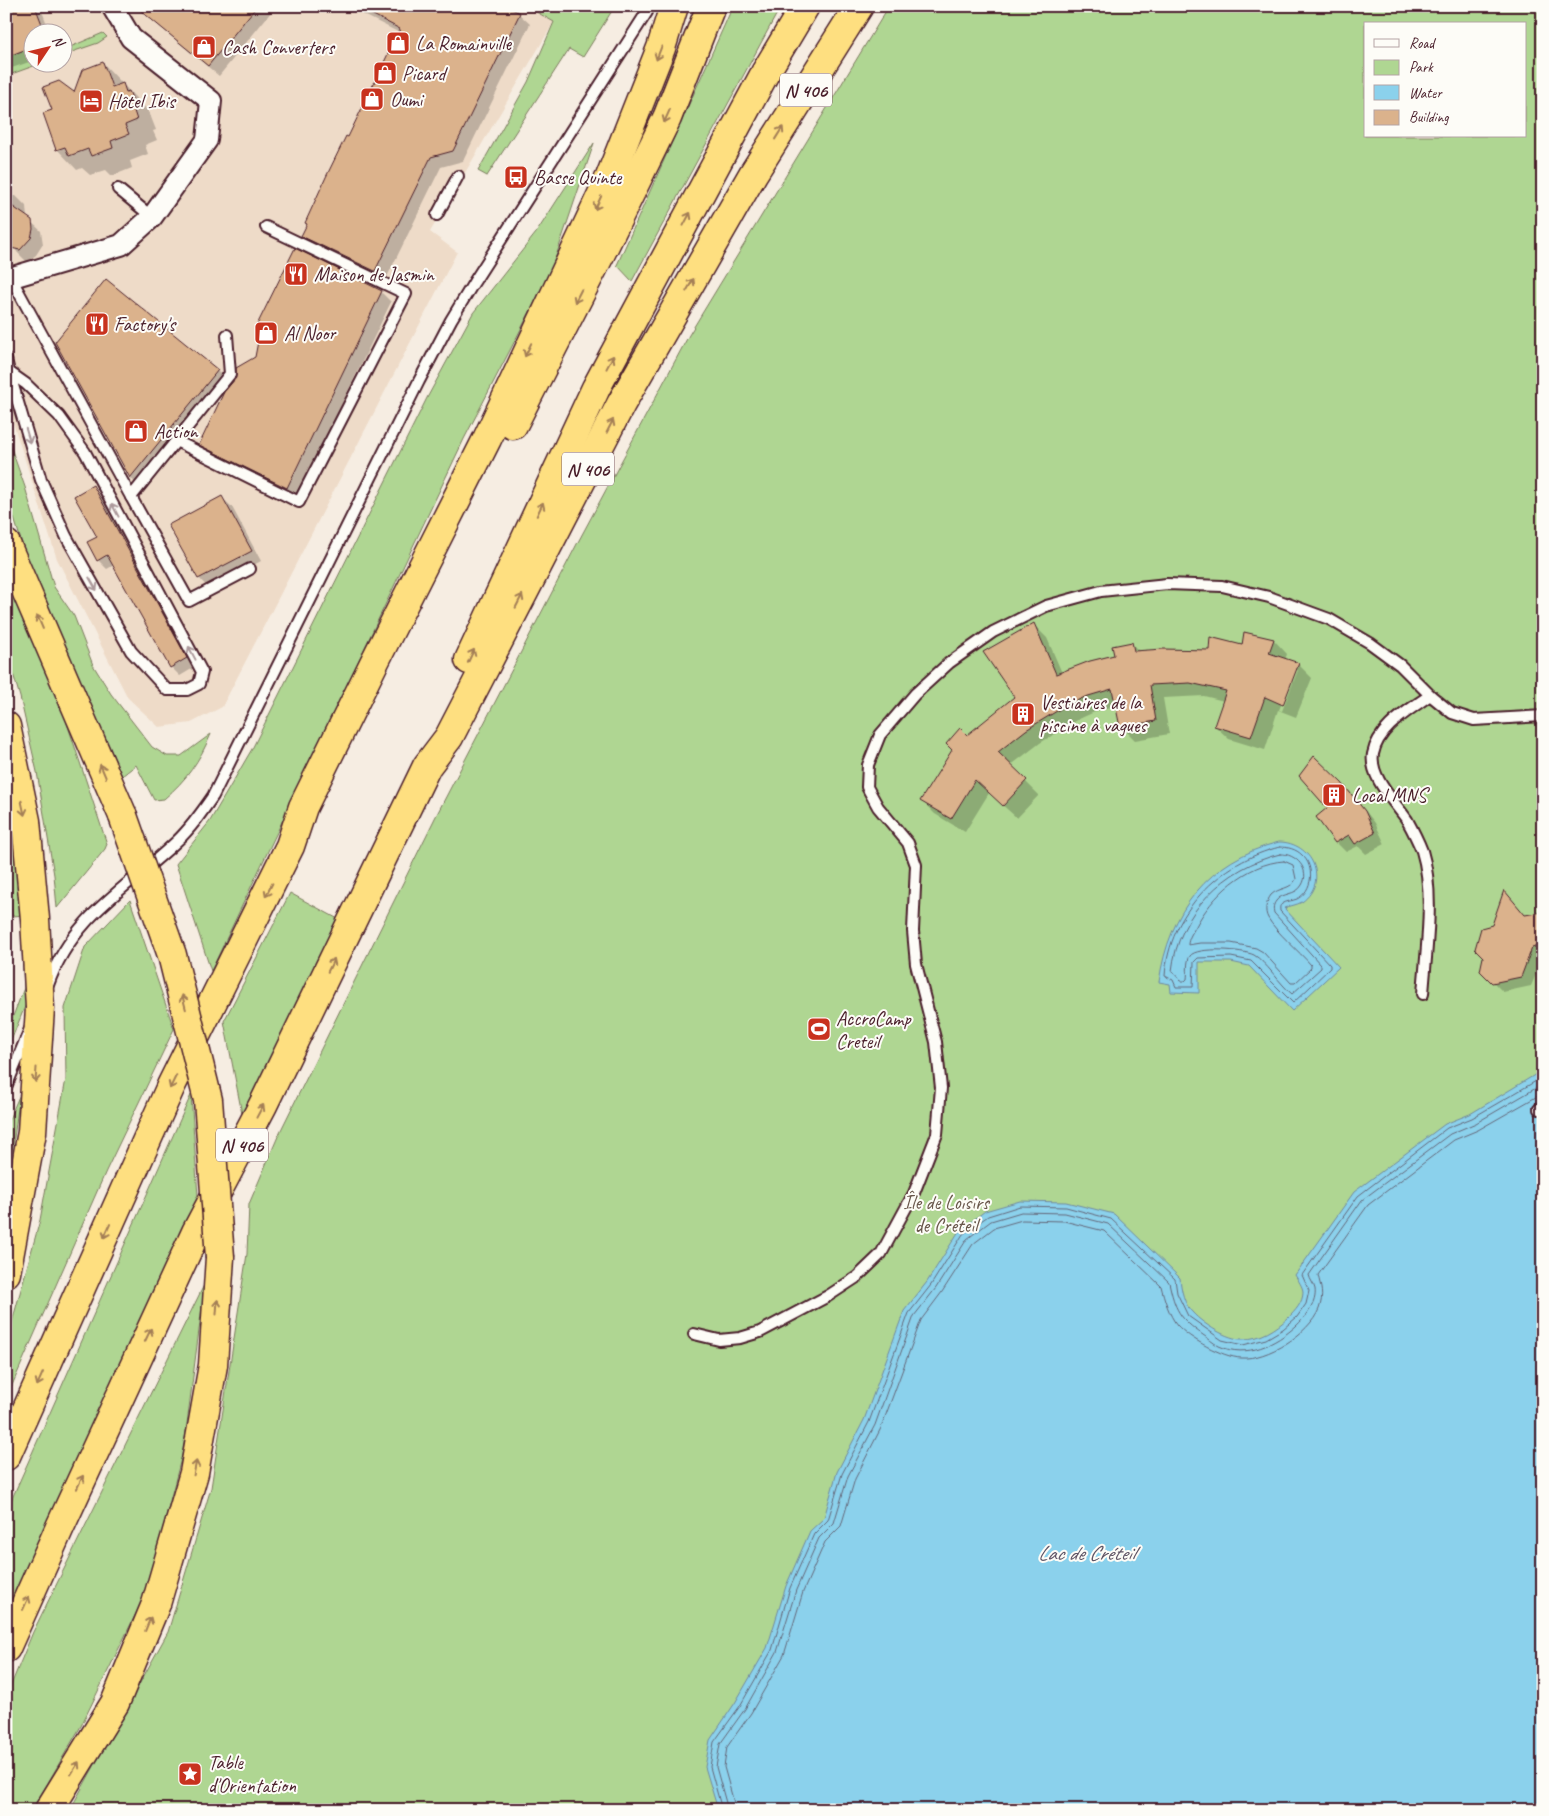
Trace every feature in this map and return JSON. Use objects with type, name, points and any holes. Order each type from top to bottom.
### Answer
[{"type":"highway","points":[[6,1456],[171,1086],[290,846],[304,807],[373,665],[487,439],[610,177],[661,48],[674,6]]},
{"type":"highway","points":[[290,846],[314,814],[605,244],[667,118],[711,6]]},
{"type":"highway","points":[[427,766],[436,729],[596,388],[765,73],[805,6]]},
{"type":"highway","name":"N 406","points":[[6,1648],[196,1232],[263,1106],[427,766],[449,737],[622,404],[753,174],[859,6]]},
{"type":"highway","points":[[6,544],[123,816],[172,955],[208,1100],[220,1257],[214,1355],[194,1474],[156,1604],[115,1703],[49,1810]]},
{"type":"highway","points":[[6,726],[26,821],[35,919],[40,1008],[32,1132],[6,1273]]},
{"type":"street","points":[[9,278],[121,245],[152,217],[207,140],[211,102],[131,38],[112,6]]},
{"type":"lane","points":[[6,1087],[52,975],[67,947],[88,919],[178,840],[199,817],[213,796],[451,320],[647,12]]},
{"type":"lane","points":[[437,215],[458,176]]},
{"type":"lane","points":[[118,189],[152,217]]},
{"type":"lane","points":[[176,441],[299,502],[406,294],[266,227]]},
{"type":"lane","points":[[9,278],[189,601],[250,569]]},
{"type":"lane","points":[[131,498],[230,374],[228,335]]},
{"type":"lane","points":[[6,359],[9,372],[42,480],[62,528],[131,651],[167,690],[186,690],[199,684],[202,672],[85,452],[59,416],[26,384],[9,372]]},
{"type":"lane","points":[[694,1334],[719,1340],[740,1338],[760,1332],[828,1296],[857,1276],[880,1254],[914,1193],[938,1134],[941,1088],[936,1042],[916,964],[913,931],[916,865],[908,843],[878,807],[867,787],[867,780],[868,765],[880,735],[915,694],[949,663],[993,632],[1046,606],[1100,591],[1167,584],[1222,586],[1269,597],[1329,619],[1370,643],[1400,665],[1430,695],[1452,712],[1474,720],[1543,716]]},
{"type":"lane","points":[[1423,994],[1429,890],[1422,850],[1408,821],[1377,777],[1372,755],[1378,740],[1391,724],[1430,695]]},
{"type":"shaded area","points":[[6,6],[526,6],[554,22],[430,232],[457,252],[222,707],[191,723],[159,727],[128,698],[57,559],[6,401]]},
{"type":"green space","points":[[526,6],[615,6],[583,57],[569,49],[487,176],[478,171],[528,82],[554,22]]},
{"type":"green space","points":[[733,6],[781,6],[632,281],[617,265]]},
{"type":"green space","name":"Île de Loisirs de Créteil","points":[[889,6],[1543,6],[1543,1810],[70,1810],[168,1632],[211,1488],[247,1254],[249,1204],[279,1134],[435,818],[577,544],[689,335]]},
{"type":"green space","points":[[103,33],[107,37],[98,43],[72,52],[72,46]]},
{"type":"green space","points":[[22,51],[22,70],[6,76],[6,57]]},
{"type":"green space","points":[[594,143],[551,271],[464,439],[211,971],[176,864],[210,821],[252,749],[427,398],[473,313],[536,233]]},
{"type":"green space","points":[[6,434],[25,487],[54,587],[74,616],[93,665],[111,694],[152,747],[167,756],[181,756],[211,734],[192,770],[164,799],[154,800],[136,765],[122,776],[26,556],[6,493]]},
{"type":"green space","points":[[6,575],[55,687],[107,844],[105,849],[57,908],[54,875],[37,772],[20,697],[6,650]]},
{"type":"green space","points":[[6,778],[27,915],[12,916],[6,845]]},
{"type":"green space","points":[[290,893],[340,920],[242,1114],[224,1021]]},
{"type":"green space","points":[[130,900],[174,1029],[106,1171],[6,1399],[6,1344],[40,1220],[66,1079],[65,1008],[85,947]]},
{"type":"green space","points":[[28,926],[30,994],[6,1053],[6,1034],[24,988],[21,927]]},
{"type":"green space","points":[[20,1094],[6,1195],[6,1126]]},
{"type":"green space","points":[[191,1095],[199,1211],[70,1471],[6,1612],[6,1512]]},
{"type":"green space","points":[[205,1283],[184,1447],[146,1593],[81,1726],[32,1810],[6,1810],[6,1697],[33,1632]]},
{"type":"water","points":[[1279,842],[1300,848],[1308,855],[1316,874],[1315,884],[1302,902],[1284,908],[1339,967],[1292,1011],[1249,966],[1231,962],[1199,962],[1199,993],[1171,992],[1170,984],[1159,982],[1164,956],[1172,933],[1183,911],[1196,892],[1212,875],[1232,861],[1254,850]]},
{"type":"water","name":"Lac de Créteil","points":[[1543,1070],[1543,1810],[718,1810],[705,1767],[710,1740],[735,1703],[767,1648],[786,1586],[810,1531],[824,1518],[837,1472],[864,1420],[904,1311],[927,1282],[959,1231],[985,1211],[1020,1201],[1066,1202],[1114,1214],[1180,1278],[1185,1301],[1197,1317],[1230,1337],[1250,1339],[1268,1333],[1288,1318],[1298,1306],[1302,1300],[1303,1292],[1295,1275],[1354,1192],[1445,1124],[1470,1114]]},
{"type":"building","points":[[6,6],[35,6],[41,22],[22,22],[22,51],[6,57]]},
{"type":"building","name":"Cash Converters","points":[[135,6],[257,6],[208,66]]},
{"type":"building","points":[[356,6],[506,6],[520,13],[453,151],[431,157],[375,271],[301,236],[326,177],[346,136],[348,137],[400,29]]},
{"type":"building","name":"Hôtel Ibis","points":[[103,62],[112,87],[123,83],[126,92],[129,91],[137,110],[134,111],[137,120],[125,125],[129,134],[111,141],[113,148],[91,156],[88,149],[69,156],[65,147],[56,150],[43,113],[52,110],[43,87],[59,81],[74,92],[82,70]]},
{"type":"building","points":[[6,202],[32,220],[31,238],[20,250],[6,247]]},
{"type":"building","points":[[295,248],[382,291],[287,488],[199,445],[224,392],[236,378],[236,368],[255,357],[259,336],[255,329]]},
{"type":"building","name":"Action","points":[[106,279],[218,370],[130,478],[55,342]]},
{"type":"building","points":[[93,485],[187,658],[170,668],[107,555],[97,561],[87,542],[97,537],[74,496]]},
{"type":"building","points":[[222,496],[252,551],[198,579],[168,525]]},
{"type":"building","name":"Vestiaires de la piscine à vagues","points":[[1034,623],[1056,674],[1090,661],[1114,655],[1112,646],[1132,642],[1134,651],[1163,649],[1209,650],[1210,637],[1242,645],[1244,632],[1274,639],[1269,653],[1299,663],[1283,705],[1265,697],[1251,737],[1214,726],[1226,691],[1190,683],[1150,685],[1156,721],[1120,727],[1112,689],[1085,697],[1065,706],[1026,730],[998,752],[1027,780],[1003,806],[975,780],[951,819],[920,801],[952,750],[946,744],[960,728],[967,735],[1014,697],[983,652]]},
{"type":"building","name":"Local MNS","points":[[1314,756],[1342,783],[1365,811],[1375,833],[1355,844],[1349,835],[1335,843],[1316,817],[1327,808],[1299,776]]},
{"type":"building","points":[[1504,890],[1525,915],[1543,912],[1543,944],[1532,948],[1521,977],[1492,983],[1480,971],[1483,957],[1475,949],[1481,928],[1492,925]]},
{"type":"place","name":"La Romainville","points":[[398,43]]},
{"type":"place","name":"Cash Converters","points":[[204,47]]},
{"type":"place","name":"Picard","points":[[385,73]]},
{"type":"place","name":"Oumi","points":[[372,99]]},
{"type":"place","name":"Hôtel Ibis","points":[[91,101]]},
{"type":"place","name":"Basse Quinte","points":[[516,177]]},
{"type":"place","name":"Maison de Jasmin","points":[[296,274]]},
{"type":"place","name":"Factory's","points":[[97,324]]},
{"type":"place","name":"Al Noor","points":[[266,333]]},
{"type":"place","name":"Action","points":[[136,431]]},
{"type":"place","name":"Vestiaires de la piscine à vagues","points":[[1023,714]]},
{"type":"place","name":"Local MNS","points":[[1334,795]]},
{"type":"place","name":"AccroCamp Creteil","points":[[819,1029]]},
{"type":"place","name":"Table d'Orientation","points":[[190,1774]]}]
